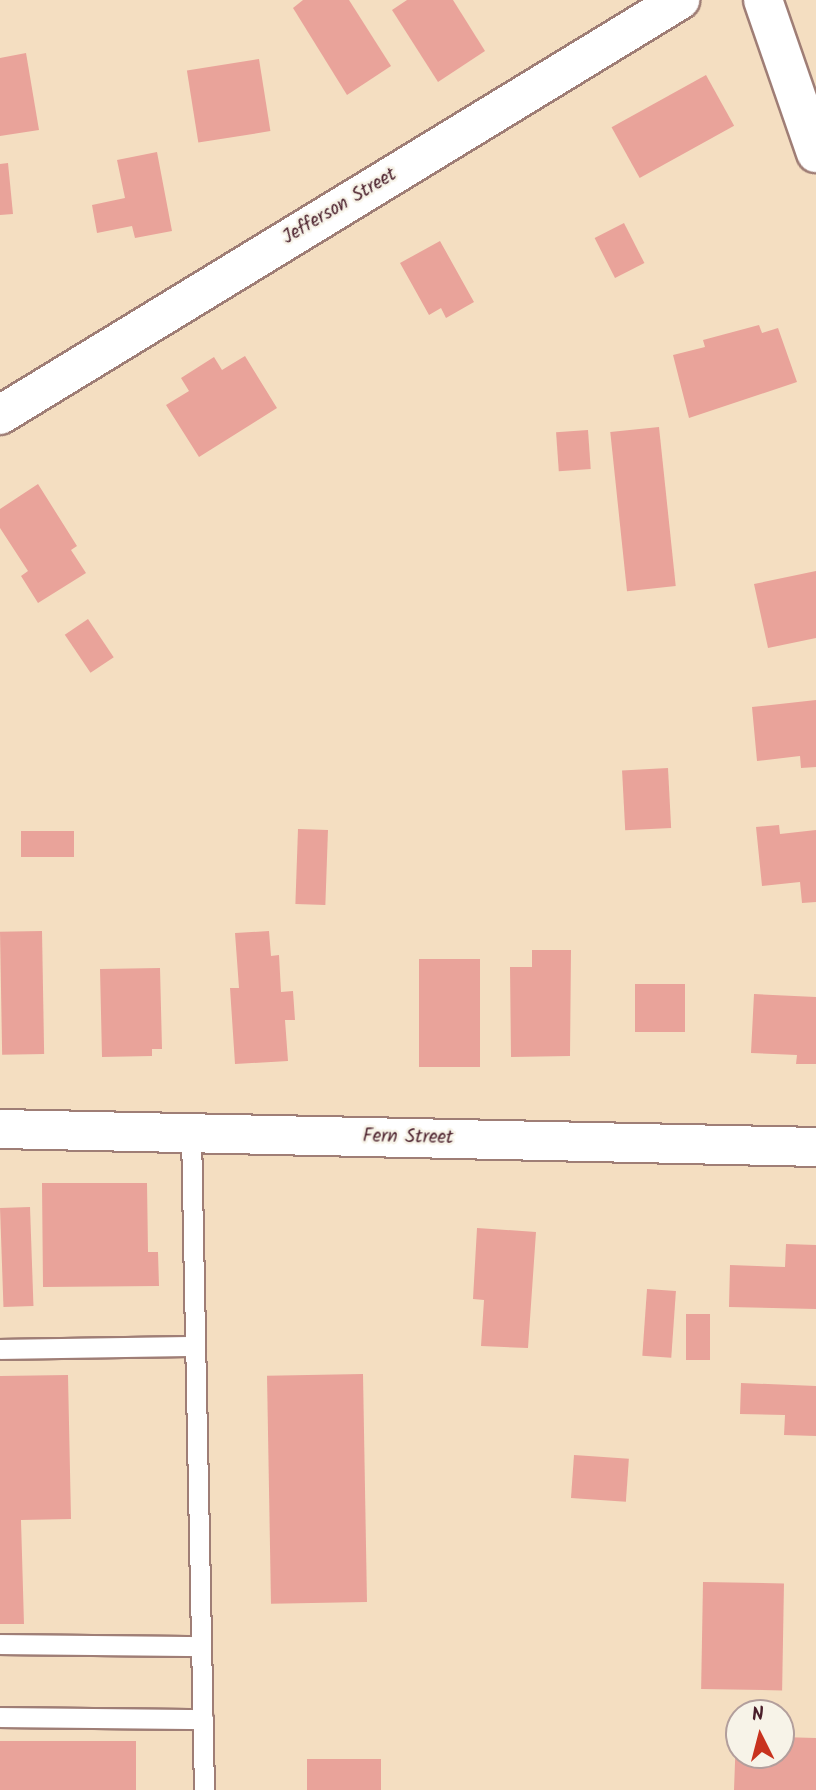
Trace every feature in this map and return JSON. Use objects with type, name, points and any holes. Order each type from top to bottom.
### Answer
[{"type":"street","name":"Jefferson Street","points":[[0,415],[680,0]]},
{"type":"street","points":[[763,0],[816,153]]},
{"type":"street","name":"Fern Street","points":[[0,1129],[816,1147]]},
{"type":"lane","points":[[191,1133],[204,1790]]},
{"type":"lane","points":[[0,1349],[195,1346]]},
{"type":"lane","points":[[0,1644],[201,1646]]},
{"type":"lane","points":[[0,1717],[203,1719]]},
{"type":"building","points":[[303,0],[349,0],[391,66],[347,95],[293,8]]},
{"type":"building","points":[[407,0],[453,0],[485,51],[438,82],[392,10]]},
{"type":"building","points":[[26,53],[39,130],[0,136],[0,58]]},
{"type":"building","points":[[259,59],[270,131],[198,143],[187,70]]},
{"type":"building","points":[[706,75],[734,126],[640,178],[612,127]]},
{"type":"building","points":[[157,152],[172,231],[135,238],[132,226],[97,233],[92,205],[125,198],[117,160]]},
{"type":"building","points":[[8,163],[13,214],[0,215],[0,164]]},
{"type":"building","points":[[624,223],[644,263],[615,278],[595,238]]},
{"type":"building","points":[[440,241],[474,302],[446,318],[441,308],[429,315],[400,263]]},
{"type":"building","points":[[759,325],[762,333],[778,328],[797,382],[689,418],[673,355],[705,347],[703,340]]},
{"type":"building","points":[[245,356],[277,408],[199,457],[166,405],[189,391],[181,378],[214,357],[222,370]]},
{"type":"building","points":[[659,427],[676,586],[627,591],[610,432]]},
{"type":"building","points":[[588,430],[591,469],[559,471],[556,432]]},
{"type":"building","points":[[38,484],[77,546],[71,550],[86,573],[38,603],[21,576],[28,571],[0,528],[0,509]]},
{"type":"building","points":[[816,571],[816,638],[768,648],[754,584]]},
{"type":"building","points":[[88,619],[114,657],[91,673],[65,635]]},
{"type":"building","points":[[816,700],[816,767],[801,768],[800,756],[757,761],[752,707]]},
{"type":"building","points":[[668,768],[671,828],[625,830],[622,770]]},
{"type":"building","points":[[779,825],[780,834],[816,830],[816,902],[802,903],[800,882],[762,886],[756,827]]},
{"type":"building","points":[[298,829],[328,830],[325,905],[295,904]]},
{"type":"building","points":[[21,831],[74,831],[74,857],[21,857]]},
{"type":"building","points":[[42,931],[44,1054],[2,1055],[0,932]]},
{"type":"building","points":[[269,931],[271,956],[279,955],[281,992],[293,991],[295,1020],[285,1020],[288,1061],[235,1064],[230,988],[239,988],[235,933]]},
{"type":"building","points":[[532,950],[571,950],[570,1056],[511,1057],[510,967],[532,967]]},
{"type":"building","points":[[419,959],[480,959],[480,1067],[419,1067]]},
{"type":"building","points":[[160,968],[162,1049],[152,1049],[152,1056],[102,1057],[100,969]]},
{"type":"building","points":[[635,984],[685,984],[685,1032],[635,1032]]},
{"type":"building","points":[[754,994],[816,997],[816,1064],[796,1064],[797,1055],[751,1053]]},
{"type":"building","points":[[42,1183],[147,1183],[148,1252],[158,1252],[159,1286],[43,1287]]},
{"type":"building","points":[[30,1207],[33,1306],[3,1307],[0,1208]]},
{"type":"building","points":[[477,1228],[536,1232],[528,1348],[481,1346],[484,1300],[473,1299]]},
{"type":"building","points":[[786,1244],[816,1245],[816,1309],[729,1307],[730,1265],[785,1267]]},
{"type":"building","points":[[647,1289],[676,1291],[671,1358],[642,1356]]},
{"type":"building","points":[[686,1314],[710,1314],[710,1360],[686,1360]]},
{"type":"building","points":[[363,1374],[367,1602],[271,1604],[267,1376]]},
{"type":"building","points":[[68,1375],[71,1519],[21,1520],[24,1624],[0,1624],[0,1376]]},
{"type":"building","points":[[741,1383],[816,1386],[816,1436],[784,1435],[785,1415],[740,1414]]},
{"type":"building","points":[[574,1455],[629,1459],[626,1502],[571,1498]]},
{"type":"building","points":[[703,1582],[784,1583],[782,1690],[701,1689]]},
{"type":"building","points":[[795,1737],[816,1738],[816,1790],[734,1790],[735,1769],[795,1769]]},
{"type":"building","points":[[0,1741],[136,1741],[136,1790],[0,1790]]},
{"type":"building","points":[[307,1759],[381,1759],[381,1790],[307,1790]]}]
